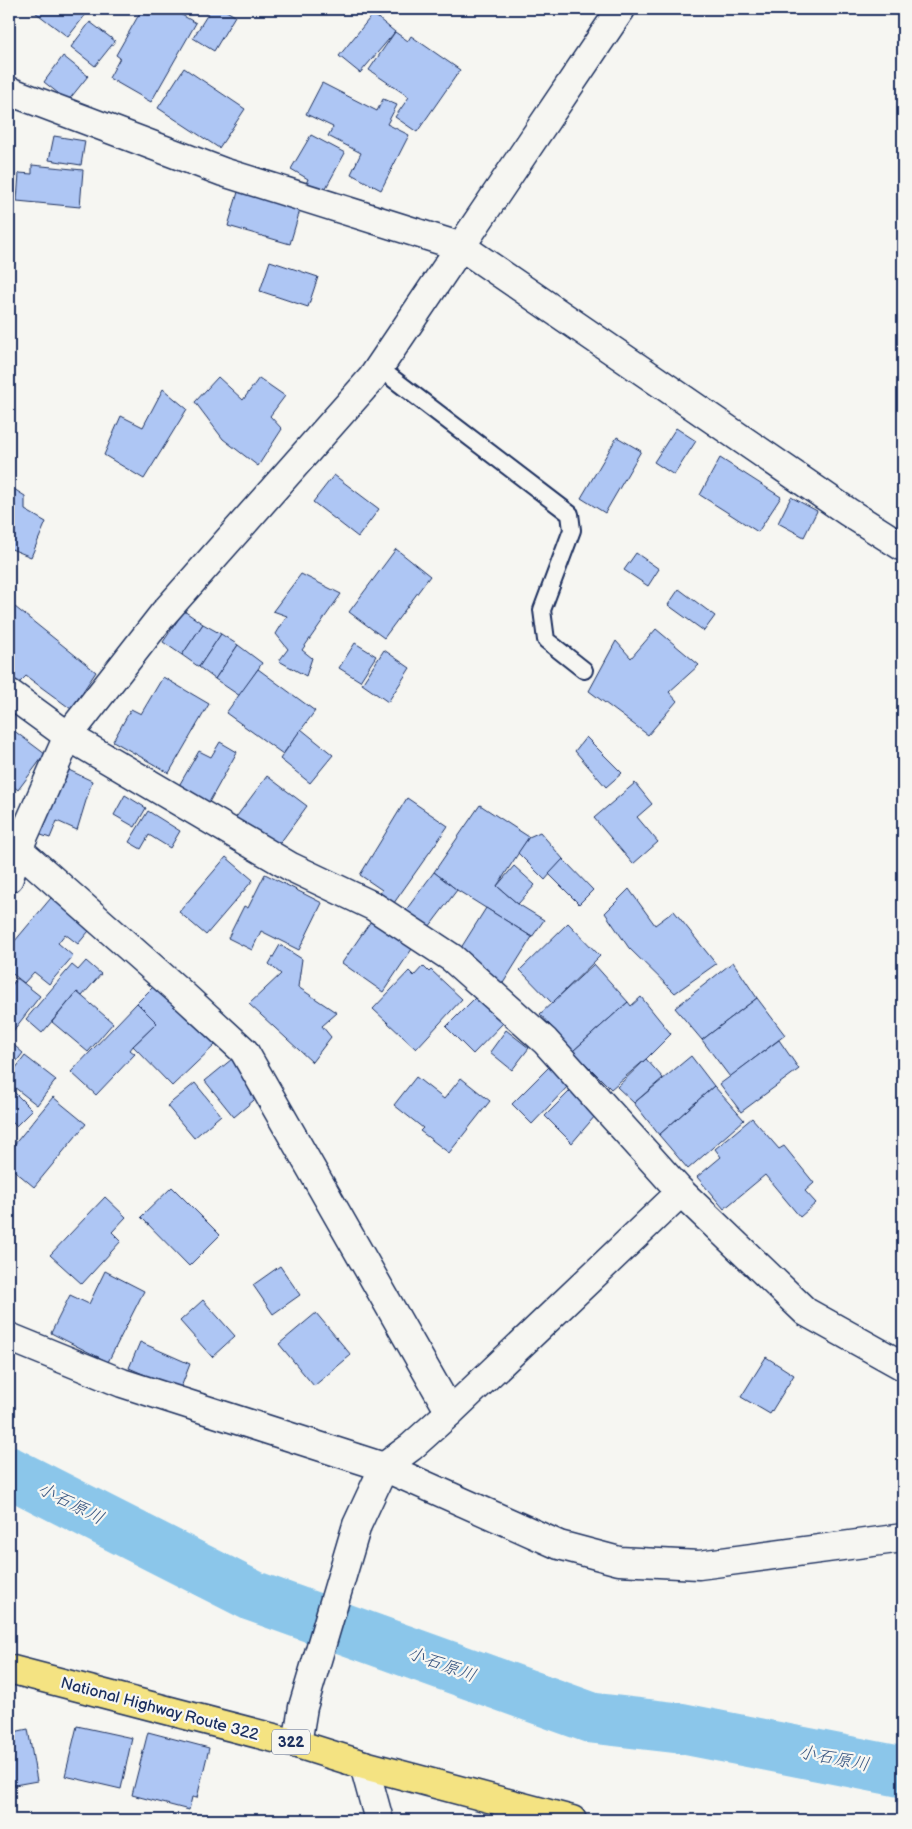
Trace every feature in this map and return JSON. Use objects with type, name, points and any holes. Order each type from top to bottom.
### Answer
[{"type":"highway","name":"National Highway Route 322","points":[[9,1669],[297,1744],[364,1765],[572,1820]]},
{"type":"street","points":[[9,878],[18,849],[68,736],[164,613],[372,378],[621,9]]},
{"type":"street","points":[[9,91],[223,172],[462,247],[848,512],[903,547]]},
{"type":"street","points":[[9,693],[68,736],[291,867],[373,906],[452,958],[545,1041],[680,1192],[806,1312],[903,1366]]},
{"type":"street","points":[[18,849],[174,986],[244,1052],[450,1412]]},
{"type":"street","points":[[297,1744],[303,1707],[357,1525],[384,1466],[411,1447],[450,1412],[680,1192]]},
{"type":"street","points":[[9,1337],[122,1383],[384,1466],[559,1545],[619,1561],[699,1565],[903,1538]]},
{"type":"street","points":[[364,1765],[379,1820]]},
{"type":"lane","points":[[379,368],[570,514],[572,530],[542,610],[546,640],[584,670]]},
{"type":"building","points":[[31,9],[90,9],[68,37]]},
{"type":"building","points":[[153,9],[171,9],[196,23],[151,102],[109,78],[120,58],[116,55],[141,11],[149,15]]},
{"type":"building","points":[[211,9],[223,9],[235,16],[214,51],[193,38]]},
{"type":"building","points":[[373,14],[395,32],[360,73],[339,56]]},
{"type":"building","points":[[90,22],[115,41],[95,66],[71,47]]},
{"type":"building","points":[[395,32],[408,41],[411,36],[460,70],[417,132],[395,117],[409,97],[369,70]]},
{"type":"building","points":[[63,56],[88,76],[68,101],[44,82]]},
{"type":"building","points":[[184,68],[245,109],[219,148],[158,108]]},
{"type":"building","points":[[322,83],[377,111],[383,99],[397,105],[387,124],[409,135],[381,190],[351,174],[361,153],[328,136],[333,127],[306,114]]},
{"type":"building","points":[[311,135],[345,153],[322,195],[305,186],[308,179],[291,169]]},
{"type":"building","points":[[54,136],[85,141],[81,165],[49,160]]},
{"type":"building","points":[[32,165],[83,170],[80,207],[17,201],[19,173],[32,174]]},
{"type":"building","points":[[238,192],[300,210],[290,244],[228,226]]},
{"type":"building","points":[[270,261],[318,277],[308,307],[260,291]]},
{"type":"building","points":[[218,377],[243,400],[259,378],[285,396],[270,416],[282,429],[258,466],[223,439],[195,402]]},
{"type":"building","points":[[163,389],[187,409],[144,479],[104,455],[121,416],[143,427]]},
{"type":"building","points":[[676,428],[696,441],[674,475],[654,462]]},
{"type":"building","points":[[617,437],[641,451],[605,513],[581,498]]},
{"type":"building","points":[[720,458],[781,497],[758,532],[700,495]]},
{"type":"building","points":[[334,475],[379,509],[358,537],[313,502]]},
{"type":"building","points":[[9,486],[25,496],[25,510],[46,522],[31,557],[9,548]]},
{"type":"building","points":[[791,497],[817,511],[804,537],[778,523]]},
{"type":"building","points":[[396,549],[430,576],[384,638],[349,612]]},
{"type":"building","points":[[636,553],[659,569],[648,586],[624,570]]},
{"type":"building","points":[[301,574],[341,594],[302,650],[312,658],[306,676],[279,661],[288,649],[276,634],[287,616],[273,611]]},
{"type":"building","points":[[679,589],[715,616],[704,631],[668,605]]},
{"type":"building","points":[[15,607],[96,672],[71,709],[26,676],[14,688],[9,683],[9,615]]},
{"type":"building","points":[[184,611],[203,624],[182,655],[163,642]]},
{"type":"building","points":[[203,624],[221,634],[199,667],[182,655]]},
{"type":"building","points":[[656,629],[699,665],[669,692],[677,701],[648,735],[589,691],[616,641],[631,658]]},
{"type":"building","points":[[221,634],[238,645],[215,679],[199,667]]},
{"type":"building","points":[[355,643],[376,656],[360,681],[339,668]]},
{"type":"building","points":[[238,645],[262,663],[240,696],[215,679]]},
{"type":"building","points":[[384,650],[410,668],[388,702],[362,684]]},
{"type":"building","points":[[258,669],[315,711],[283,754],[226,713]]},
{"type":"building","points":[[163,677],[209,704],[169,773],[113,741],[131,709],[141,714]]},
{"type":"building","points":[[9,727],[45,754],[18,790],[9,783]]},
{"type":"building","points":[[301,729],[333,755],[310,783],[280,759]]},
{"type":"building","points":[[586,737],[622,773],[606,787],[575,751]]},
{"type":"building","points":[[220,742],[237,752],[207,806],[177,789],[199,751],[211,757]]},
{"type":"building","points":[[54,763],[92,781],[77,830],[57,821],[50,838],[26,830]]},
{"type":"building","points":[[267,776],[307,806],[275,850],[234,820]]},
{"type":"building","points":[[635,783],[652,804],[637,817],[658,842],[633,864],[594,818]]},
{"type":"building","points":[[125,795],[146,808],[135,827],[114,815]]},
{"type":"building","points":[[407,798],[448,826],[389,910],[375,903],[382,890],[360,875]]},
{"type":"building","points":[[480,805],[529,837],[497,886],[518,904],[544,920],[532,937],[457,890],[434,872]]},
{"type":"building","points":[[148,811],[180,831],[170,848],[149,835],[141,849],[129,842]]},
{"type":"building","points":[[540,832],[563,859],[545,880],[518,853],[529,837]]},
{"type":"building","points":[[226,857],[253,880],[206,935],[179,912]]},
{"type":"building","points":[[563,859],[593,890],[579,904],[549,874]]},
{"type":"building","points":[[514,866],[535,885],[518,904],[497,886]]},
{"type":"building","points":[[434,872],[457,890],[426,931],[403,914]]},
{"type":"building","points":[[265,874],[322,903],[299,950],[261,931],[252,950],[228,938],[244,906],[248,908]]},
{"type":"building","points":[[629,889],[655,925],[674,911],[716,964],[675,993],[629,948],[605,913]]},
{"type":"building","points":[[56,892],[94,925],[78,944],[65,934],[58,943],[73,956],[49,984],[34,972],[24,983],[9,971],[9,948]]},
{"type":"building","points":[[486,908],[532,937],[500,988],[454,959]]},
{"type":"building","points":[[371,921],[412,949],[383,992],[342,963]]},
{"type":"building","points":[[568,923],[600,956],[552,1003],[520,970]]},
{"type":"building","points":[[280,945],[302,959],[298,987],[337,1013],[322,1026],[331,1037],[312,1062],[249,1004],[281,974],[269,964]]},
{"type":"building","points":[[86,961],[101,974],[82,996],[77,992],[42,1033],[26,1019],[72,965],[78,970]]},
{"type":"building","points":[[733,962],[757,998],[702,1040],[675,1008]]},
{"type":"building","points":[[594,964],[628,1002],[573,1051],[540,1014]]},
{"type":"building","points":[[423,966],[429,972],[431,970],[462,999],[416,1049],[373,1009],[409,971],[414,976]]},
{"type":"building","points":[[17,978],[40,996],[13,1031],[9,1028],[9,989]]},
{"type":"building","points":[[157,983],[216,1044],[172,1086],[133,1046],[157,1023],[137,1003]]},
{"type":"building","points":[[77,992],[113,1023],[88,1052],[52,1022]]},
{"type":"building","points":[[478,995],[504,1022],[473,1054],[446,1027]]},
{"type":"building","points":[[641,997],[671,1034],[646,1059],[611,1089],[573,1051],[628,1002],[631,1006]]},
{"type":"building","points":[[757,998],[785,1035],[730,1077],[702,1040]]},
{"type":"building","points":[[137,1003],[157,1023],[133,1046],[130,1050],[135,1054],[96,1095],[71,1072]]},
{"type":"building","points":[[506,1030],[529,1048],[512,1070],[490,1052]]},
{"type":"building","points":[[779,1040],[799,1069],[741,1112],[720,1084]]},
{"type":"building","points":[[9,1041],[23,1053],[9,1071]]},
{"type":"building","points":[[25,1056],[56,1080],[37,1105],[9,1083],[9,1077]]},
{"type":"building","points":[[691,1056],[714,1086],[659,1135],[634,1103]]},
{"type":"building","points":[[232,1059],[260,1095],[234,1117],[205,1081]]},
{"type":"building","points":[[646,1059],[663,1078],[634,1103],[617,1087]]},
{"type":"building","points":[[551,1065],[570,1084],[532,1124],[512,1104]]},
{"type":"building","points":[[416,1077],[444,1099],[461,1078],[490,1101],[449,1153],[420,1131],[423,1128],[394,1105]]},
{"type":"building","points":[[195,1083],[221,1115],[194,1138],[167,1106]]},
{"type":"building","points":[[577,1084],[601,1109],[572,1143],[545,1116]]},
{"type":"building","points":[[714,1086],[744,1120],[688,1169],[659,1135]]},
{"type":"building","points":[[9,1087],[32,1110],[16,1126],[9,1119]]},
{"type":"building","points":[[53,1097],[86,1124],[34,1187],[9,1166],[9,1151]]},
{"type":"building","points":[[752,1118],[779,1149],[784,1146],[814,1183],[805,1191],[816,1203],[800,1217],[765,1175],[724,1209],[697,1177],[721,1157],[715,1149]]},
{"type":"building","points":[[172,1187],[220,1235],[189,1266],[141,1217]]},
{"type":"building","points":[[105,1197],[126,1217],[112,1232],[121,1241],[82,1284],[50,1255]]},
{"type":"building","points":[[280,1266],[300,1295],[273,1314],[253,1285]]},
{"type":"building","points":[[105,1271],[144,1291],[108,1362],[51,1333],[70,1295],[89,1304]]},
{"type":"building","points":[[203,1300],[235,1336],[212,1357],[180,1321]]},
{"type":"building","points":[[316,1313],[351,1355],[314,1386],[279,1344]]},
{"type":"building","points":[[140,1342],[190,1364],[180,1390],[129,1368]]},
{"type":"building","points":[[766,1357],[794,1375],[770,1414],[741,1397]]},
{"type":"building","points":[[77,1726],[132,1738],[121,1789],[65,1776]]},
{"type":"building","points":[[28,1729],[37,1781],[9,1786],[9,1733]]},
{"type":"building","points":[[148,1732],[209,1748],[197,1798],[192,1797],[189,1810],[132,1795]]},
{"type":"waterway","name":"小石原川","points":[[9,1472],[253,1596],[592,1718],[679,1728],[903,1772]]}]
